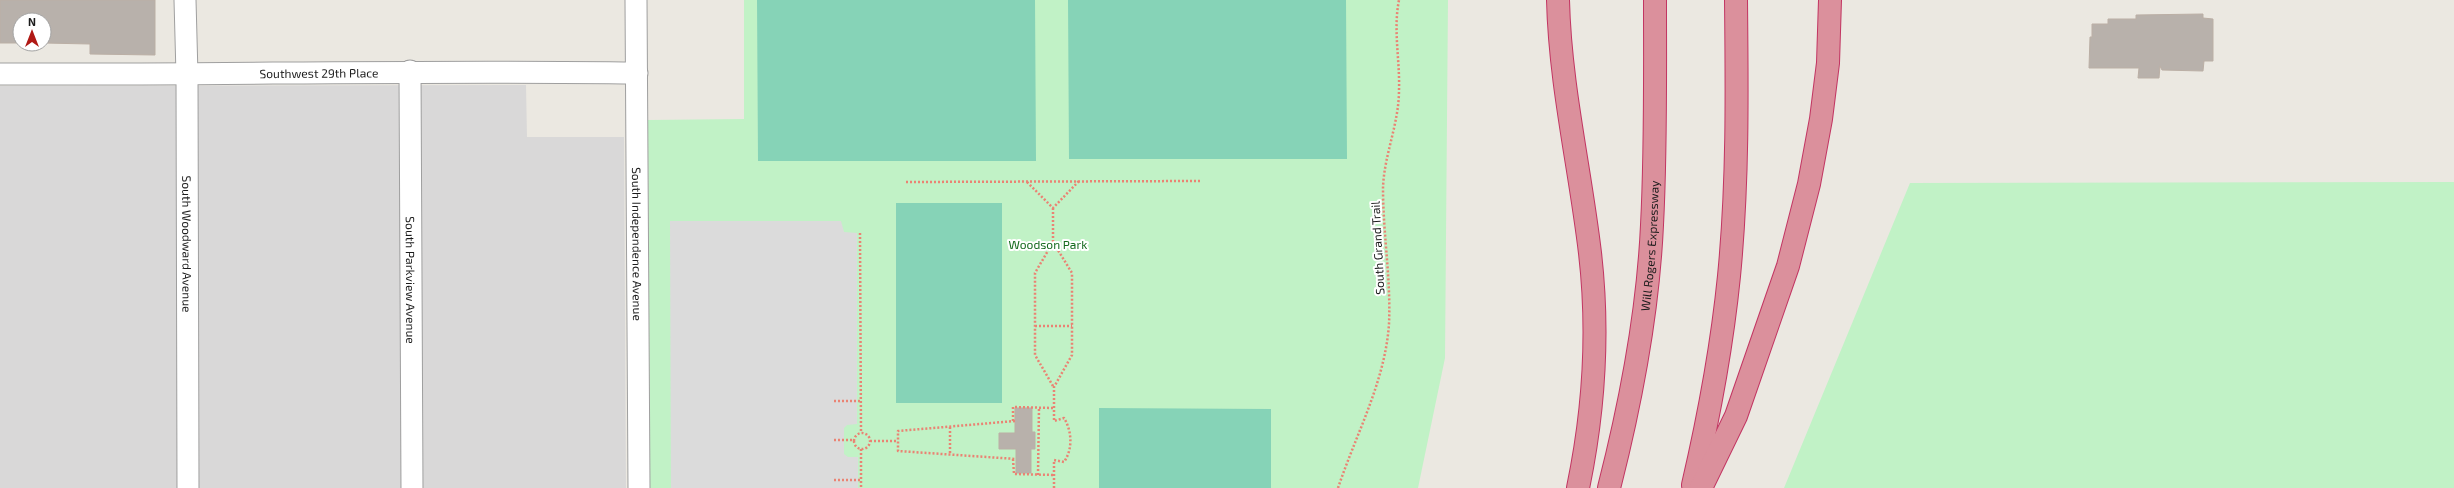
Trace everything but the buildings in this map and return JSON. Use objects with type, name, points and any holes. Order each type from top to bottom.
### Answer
[{"type":"highway","points":[[1558,0],[1564,88],[1590,254],[1593,300],[1592,402],[1587,446],[1578,488]]},
{"type":"highway","name":"Will Rogers Expressway","points":[[1609,488],[1636,364],[1652,226],[1655,121],[1655,0]]},
{"type":"highway","points":[[1693,488],[1718,361],[1729,276],[1734,186],[1736,0]]},
{"type":"highway","points":[[1701,488],[1736,416],[1788,266],[1809,184],[1821,119],[1828,63],[1830,0]]},
{"type":"street","name":"South Woodward Avenue","points":[[185,0],[187,75],[188,488]]},
{"type":"street","name":"South Independence Avenue","points":[[636,0],[639,488]]},
{"type":"street","name":"Southwest 29th Place","points":[[0,74],[187,75],[410,71],[637,73]]},
{"type":"street","name":"South Parkview Avenue","points":[[410,71],[412,488]]},
{"type":"path","name":"South Grand Trail","points":[[1338,488],[1376,385],[1388,332],[1388,263],[1383,188],[1387,154],[1399,100],[1397,26],[1399,0]]},
{"type":"path","points":[[1027,181],[1053,208]]},
{"type":"path","points":[[1054,387],[1035,355],[1035,273],[1053,242],[1053,208],[1079,181]]},
{"type":"path","points":[[906,182],[1200,181]]},
{"type":"path","points":[[834,440],[854,440],[861,433],[860,233]]},
{"type":"path","points":[[1053,242],[1072,273],[1072,355],[1054,387],[1054,421],[1064,418],[1068,423],[1070,446],[1064,462],[1054,460],[1054,488]]},
{"type":"path","points":[[1035,326],[1072,326]]},
{"type":"path","points":[[834,401],[860,401]]},
{"type":"path","points":[[1054,408],[1013,407],[1014,421],[898,431],[898,451],[1015,459],[1014,474],[1054,475]]},
{"type":"path","points":[[1038,475],[1039,407]]},
{"type":"path","points":[[950,426],[950,454]]},
{"type":"path","points":[[861,433],[867,434],[870,441]]},
{"type":"path","points":[[854,440],[856,447],[861,449],[866,448],[870,441]]},
{"type":"path","points":[[870,441],[898,441]]},
{"type":"path","points":[[861,449],[861,488]]},
{"type":"path","points":[[834,480],[861,480]]},
{"type":"shaded area","points":[[526,85],[527,137],[624,137],[626,488],[0,488],[0,86]]},
{"type":"shaded area","points":[[670,221],[841,221],[844,232],[857,233],[857,424],[847,425],[844,428],[844,454],[848,457],[858,457],[858,488],[671,488]]},
{"type":"green space","name":"Woodson Park","points":[[744,0],[1448,0],[1445,358],[1418,488],[650,488],[648,120],[744,119]]},
{"type":"green space","points":[[757,0],[1035,0],[1036,161],[758,161]]},
{"type":"green space","points":[[1068,0],[1346,0],[1347,159],[1069,159]]},
{"type":"green space","points":[[2454,182],[2454,488],[1784,488],[1910,183]]},
{"type":"green space","points":[[896,203],[1002,203],[1002,403],[896,403]]},
{"type":"green space","points":[[1099,408],[1271,409],[1271,488],[1099,488]]}]
